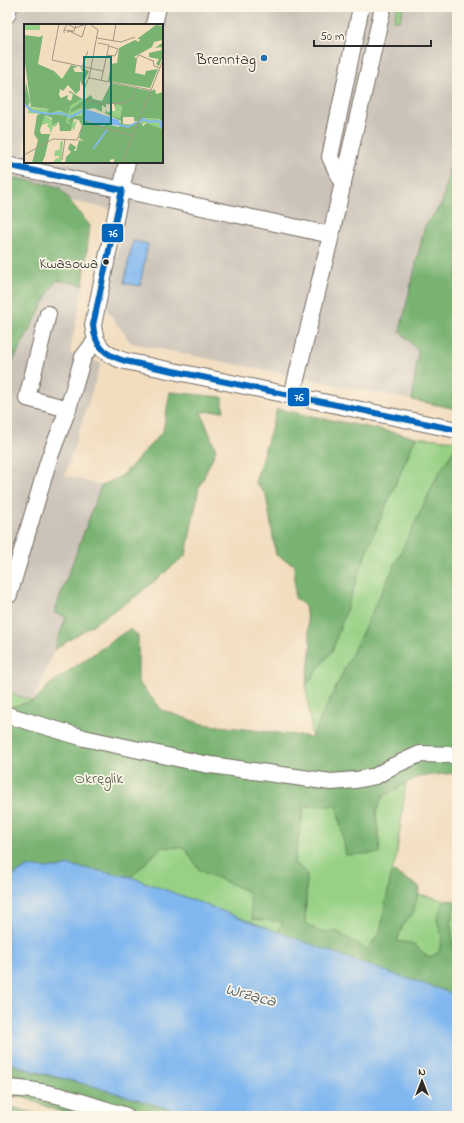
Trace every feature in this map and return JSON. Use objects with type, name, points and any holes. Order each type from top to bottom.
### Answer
[{"type":"street","points":[[7,15],[9,7]]},
{"type":"street","points":[[154,24],[158,7]]},
{"type":"street","points":[[343,185],[330,156],[360,7]]},
{"type":"street","points":[[292,396],[343,185],[383,7]]},
{"type":"street","points":[[127,163],[94,317],[93,325],[96,340],[100,347],[117,359],[457,430]]},
{"type":"street","points":[[7,165],[331,235]]},
{"type":"street","points":[[48,314],[27,398],[68,409]]},
{"type":"street","points":[[7,594],[10,595],[49,459],[68,409],[83,357],[96,340]]},
{"type":"street","points":[[7,715],[84,738],[204,764],[331,782],[356,780],[376,776],[391,767],[420,754],[457,755]]},
{"type":"street","points":[[7,1088],[22,1088],[44,1092],[126,1116]]},
{"type":"shaded area","points":[[7,7],[457,7],[457,409],[131,343],[107,310],[125,212],[7,188]]},
{"type":"shaded area","points":[[56,280],[83,285],[70,353],[101,363],[65,475],[101,486],[54,612],[67,617],[34,701],[7,692],[7,372]]},
{"type":"green space","points":[[397,7],[403,7],[400,21],[394,20]]},
{"type":"green space","points":[[457,134],[457,409],[412,400],[418,351],[400,331],[425,226],[442,203]]},
{"type":"green space","points":[[7,176],[59,187],[90,226],[83,285],[56,280],[7,372]]},
{"type":"green space","points":[[170,392],[222,397],[224,411],[201,412],[216,450],[199,488],[186,555],[135,597],[54,650],[66,617],[54,613],[101,486],[123,475],[163,431]]},
{"type":"green space","points":[[277,409],[416,437],[368,547],[332,651],[306,685],[311,646],[305,606],[295,598],[295,565],[276,555],[266,495],[255,482]]},
{"type":"green space","points":[[416,437],[457,441],[457,445],[438,475],[312,737],[306,685],[332,651],[368,547]]},
{"type":"green space","name":"Okręglik","points":[[457,445],[457,773],[420,776],[383,796],[376,812],[380,853],[346,855],[337,806],[304,806],[294,863],[307,873],[305,922],[319,932],[336,931],[367,950],[380,932],[392,871],[420,887],[413,913],[403,925],[397,941],[414,944],[429,958],[439,952],[442,938],[437,919],[444,900],[455,901],[451,924],[454,957],[450,974],[457,976],[457,995],[367,965],[277,932],[283,922],[252,919],[249,892],[199,870],[185,848],[162,847],[131,877],[68,865],[58,868],[27,867],[7,880],[7,710],[10,707],[34,701],[49,685],[129,629],[138,635],[138,682],[162,710],[202,724],[312,737],[438,475]]},
{"type":"green space","points":[[7,692],[34,701],[10,707],[7,710]]},
{"type":"green space","points":[[406,783],[396,859],[392,871],[380,932],[367,950],[336,931],[319,932],[305,922],[307,873],[294,863],[304,806],[337,805],[380,853],[376,812],[383,796]]},
{"type":"green space","points":[[162,847],[185,848],[200,870],[249,892],[284,922],[277,932],[131,877]]},
{"type":"green space","points":[[418,894],[444,900],[437,919],[442,938],[439,952],[429,958],[414,944],[397,941],[403,925],[413,913]]},
{"type":"green space","points":[[455,901],[457,901],[457,976],[450,974],[454,957],[451,924]]},
{"type":"green space","points":[[7,1062],[33,1072],[93,1086],[193,1116],[71,1116],[20,1096],[7,1098]]},
{"type":"green space","points":[[7,1106],[41,1115],[41,1116],[7,1116]]},
{"type":"water","points":[[133,241],[148,244],[140,286],[124,283]]},
{"type":"water","name":"Wrząca","points":[[68,865],[131,877],[367,965],[457,995],[457,1116],[193,1116],[93,1086],[33,1071],[7,1062],[7,880],[27,867],[58,868]]},
{"type":"transit line","name":"76","points":[[7,165],[122,190],[93,325],[96,339],[102,349],[112,356],[125,361],[457,430]]},
{"type":"place","name":"Brenntag","points":[[264,58]]},
{"type":"place","name":"Kwasowa","points":[[106,262]]}]
